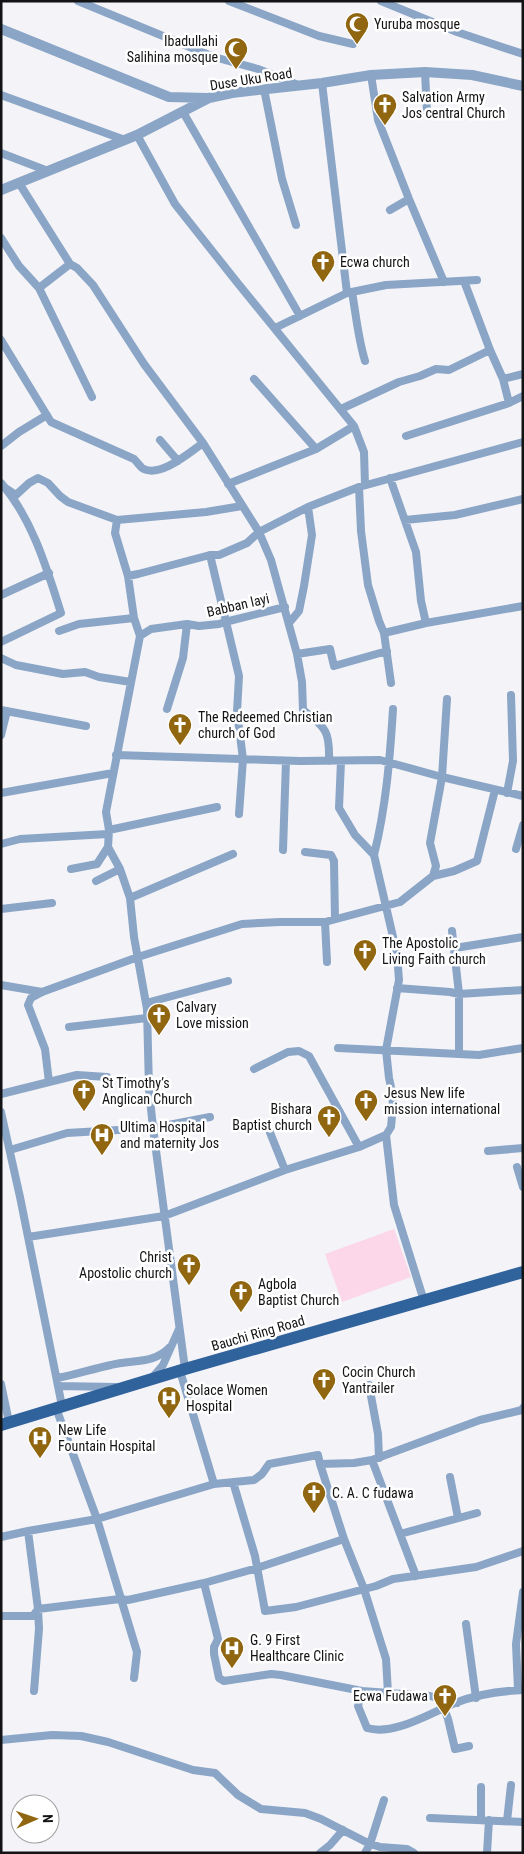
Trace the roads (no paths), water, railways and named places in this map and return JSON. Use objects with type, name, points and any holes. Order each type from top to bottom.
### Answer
[{"type":"main road","name":"Bauchi Ring Road","points":[[5,1423],[523,1272]]},
{"type":"street","points":[[78,1],[214,57],[299,85]]},
{"type":"street","points":[[229,1],[319,36],[353,44]]},
{"type":"street","points":[[381,1],[457,32],[523,54]]},
{"type":"street","points":[[1,29],[169,96],[209,98]]},
{"type":"street","points":[[425,72],[427,113]]},
{"type":"street","name":"Duse Uku Road","points":[[1,190],[137,135],[209,98],[264,89],[322,83],[371,74],[425,72],[472,75],[523,86]]},
{"type":"street","points":[[371,74],[378,120],[408,199],[444,282]]},
{"type":"street","points":[[322,83],[349,292],[357,318],[360,344],[365,361]]},
{"type":"street","points":[[264,89],[282,179],[296,225]]},
{"type":"street","points":[[1,95],[125,140]]},
{"type":"street","points":[[183,112],[300,316]]},
{"type":"street","points":[[137,135],[175,204],[354,426],[364,452],[361,531],[368,585],[384,633],[392,683]]},
{"type":"street","points":[[1,153],[48,171]]},
{"type":"street","points":[[19,183],[70,264],[77,268],[93,285],[144,364],[203,443],[259,532],[271,560],[297,654],[302,682],[303,710],[323,726],[330,741],[329,761]]},
{"type":"street","points":[[390,210],[408,199]]},
{"type":"street","points":[[1,238],[19,266],[39,288],[92,397]]},
{"type":"street","points":[[39,288],[70,264]]},
{"type":"street","points":[[275,328],[349,292],[386,285],[477,280]]},
{"type":"street","points":[[464,281],[502,379],[509,403]]},
{"type":"street","points":[[1,340],[51,422],[134,459],[143,468],[156,472],[178,461],[203,443]]},
{"type":"street","points":[[341,409],[399,382],[436,369],[449,370],[490,350]]},
{"type":"street","points":[[502,379],[523,374]]},
{"type":"street","points":[[254,379],[316,449]]},
{"type":"street","points":[[406,436],[509,403],[523,396]]},
{"type":"street","points":[[1,446],[19,432],[47,415]]},
{"type":"street","points":[[228,484],[316,449],[354,426]]},
{"type":"street","points":[[160,440],[178,461]]},
{"type":"street","points":[[128,576],[219,554],[247,543],[259,532],[308,507],[362,486],[523,442]]},
{"type":"street","points":[[4,487],[16,495],[29,483],[38,478],[48,483],[68,502],[117,520],[206,512],[242,506]]},
{"type":"street","points":[[390,478],[416,552],[421,601],[426,623]]},
{"type":"street","points":[[1,642],[61,613],[49,573],[13,497],[4,487]]},
{"type":"street","points":[[405,520],[455,515],[523,499]]},
{"type":"street","points":[[289,623],[299,611],[304,586],[312,534],[308,507]]},
{"type":"street","points":[[117,520],[115,533],[128,576],[134,618],[140,636],[106,812],[108,847],[120,869],[130,898],[146,1003],[152,1128],[183,1370],[214,1484]]},
{"type":"street","points":[[210,555],[239,676],[237,712],[244,759],[239,814]]},
{"type":"street","points":[[1,595],[49,573]]},
{"type":"street","points":[[384,633],[426,623],[523,606]]},
{"type":"street","name":"Babban layi","points":[[140,636],[151,629],[187,624],[199,626],[219,624],[285,607]]},
{"type":"street","points":[[59,631],[79,624],[134,618]]},
{"type":"street","points":[[167,709],[183,658],[187,624]]},
{"type":"street","points":[[297,654],[330,649],[334,666],[387,651]]},
{"type":"street","points":[[1,658],[16,665],[63,674],[85,672],[131,682]]},
{"type":"street","points":[[507,793],[513,761],[511,695]]},
{"type":"street","points":[[433,876],[436,866],[430,843],[442,777],[447,699]]},
{"type":"street","points":[[394,709],[390,762],[379,836],[374,855],[396,954],[399,980],[386,1050],[393,1096],[392,1116],[386,1135],[394,1205],[424,1301]]},
{"type":"street","points":[[1,735],[4,711],[86,726]]},
{"type":"street","points":[[116,755],[286,761],[380,760],[523,796]]},
{"type":"street","points":[[341,760],[339,808],[355,835],[374,855]]},
{"type":"street","points":[[283,850],[286,761]]},
{"type":"street","points":[[1,794],[113,773]]},
{"type":"street","points":[[49,1082],[45,1049],[28,1005],[31,998],[42,992],[138,957],[242,924],[325,922],[400,902],[433,876],[454,871],[477,861],[495,790]]},
{"type":"street","points":[[1,844],[20,839],[108,832],[217,807]]},
{"type":"street","points":[[516,849],[523,825]]},
{"type":"street","points":[[71,869],[97,864],[108,847]]},
{"type":"street","points":[[305,852],[331,855],[334,861],[335,919]]},
{"type":"street","points":[[130,898],[233,854]]},
{"type":"street","points":[[96,881],[120,869]]},
{"type":"street","points":[[1,908],[52,903]]},
{"type":"street","points":[[325,922],[327,962]]},
{"type":"street","points":[[452,931],[460,994],[459,1053]]},
{"type":"street","points":[[455,948],[523,937]]},
{"type":"street","points":[[146,1003],[228,981]]},
{"type":"street","points":[[1,985],[42,992]]},
{"type":"street","points":[[398,988],[460,994],[523,990]]},
{"type":"street","points":[[69,1027],[147,1018]]},
{"type":"street","points":[[338,1048],[479,1055],[523,1048]]},
{"type":"street","points":[[254,1069],[288,1052],[299,1051],[309,1056],[359,1147]]},
{"type":"street","points":[[1,1094],[77,1075],[107,1077]]},
{"type":"street","points":[[1,1112],[57,1382],[59,1407],[97,1519],[137,1652],[134,1678]]},
{"type":"street","points":[[10,1150],[67,1133],[152,1128],[210,1117]]},
{"type":"street","points":[[267,1126],[285,1170]]},
{"type":"street","points":[[28,1236],[164,1216],[285,1170],[359,1147],[386,1135]]},
{"type":"street","points":[[488,1151],[523,1148]]},
{"type":"street","points":[[517,1168],[523,1187]]},
{"type":"street","points":[[151,1379],[163,1365],[179,1327]]},
{"type":"street","points":[[57,1382],[112,1364],[137,1362],[154,1358],[170,1347]]},
{"type":"street","points":[[57,1382],[125,1387]]},
{"type":"street","points":[[1,1384],[5,1423]]},
{"type":"street","points":[[369,1385],[378,1434],[375,1459],[416,1576]]},
{"type":"street","points":[[320,1464],[354,1463],[375,1459],[480,1420],[522,1410],[523,1408]]},
{"type":"street","points":[[1,1537],[97,1519],[214,1484],[254,1480],[262,1474],[269,1464],[318,1454],[344,1539],[364,1589],[386,1659],[388,1693]]},
{"type":"street","points":[[450,1477],[458,1518]]},
{"type":"street","points":[[233,1482],[257,1568],[265,1611],[296,1607],[393,1580],[476,1567],[493,1563],[523,1551]]},
{"type":"street","points":[[400,1534],[477,1513]]},
{"type":"street","points":[[28,1531],[39,1629],[34,1691]]},
{"type":"street","points":[[38,1608],[120,1598],[128,1600],[204,1583],[257,1568],[344,1539]]},
{"type":"street","points":[[204,1583],[218,1638],[214,1648],[217,1670],[219,1678],[224,1681],[276,1675],[362,1691],[430,1696],[456,1702]]},
{"type":"street","points":[[362,1691],[358,1706],[367,1728],[375,1730],[401,1726],[456,1702],[521,1690],[516,1644],[523,1592]]},
{"type":"street","points":[[1,1616],[33,1616],[38,1608]]},
{"type":"street","points":[[466,1624],[476,1698]]},
{"type":"street","points":[[444,1708],[455,1749],[469,1746]]},
{"type":"street","points":[[1,1740],[52,1735],[81,1736],[108,1742],[193,1770],[215,1773],[238,1795],[261,1809],[306,1813],[370,1844],[380,1847],[407,1849],[414,1853]]},
{"type":"street","points":[[507,1821],[511,1785]]},
{"type":"street","points":[[481,1787],[487,1853]]},
{"type":"street","points":[[365,1853],[370,1844],[384,1800]]},
{"type":"street","points":[[430,1818],[523,1822]]},
{"type":"street","points":[[320,1853],[330,1845],[342,1830]]},
{"type":"place","name":"Yuruba mosque","points":[[357,45]]},
{"type":"place","name":"Ibadullahi Salihina mosque","points":[[236,70]]},
{"type":"place","name":"Salvation Army Jos central Church","points":[[385,126]]},
{"type":"place","name":"Ecwa church","points":[[323,283]]},
{"type":"place","name":"The Redeemed Christian church of God","points":[[180,746]]},
{"type":"place","name":"The Apostolic Living Faith church","points":[[365,972]]},
{"type":"place","name":"Calvary Love mission","points":[[159,1036]]},
{"type":"place","name":"St Timothy’s Anglican Church","points":[[84,1112]]},
{"type":"place","name":"Jesus New life mission international","points":[[366,1122]]},
{"type":"place","name":"Bishara Baptist church","points":[[329,1138]]},
{"type":"place","name":"Ultima Hospital and maternity Jos","points":[[102,1156]]},
{"type":"place","name":"Christ Apostolic church","points":[[189,1286]]},
{"type":"place","name":"Agbola Baptist Church","points":[[241,1313]]},
{"type":"place","name":"Cocin Church Yantrailer","points":[[324,1401]]},
{"type":"place","name":"Solace Women Hospital","points":[[169,1419]]},
{"type":"place","name":"New Life Fountain Hospital","points":[[40,1459]]},
{"type":"place","name":"C. A. C fudawa","points":[[314,1514]]},
{"type":"place","name":"G. 9 First Healthcare Clinic","points":[[232,1669]]},
{"type":"place","name":"Ecwa Fudawa","points":[[445,1717]]}]
